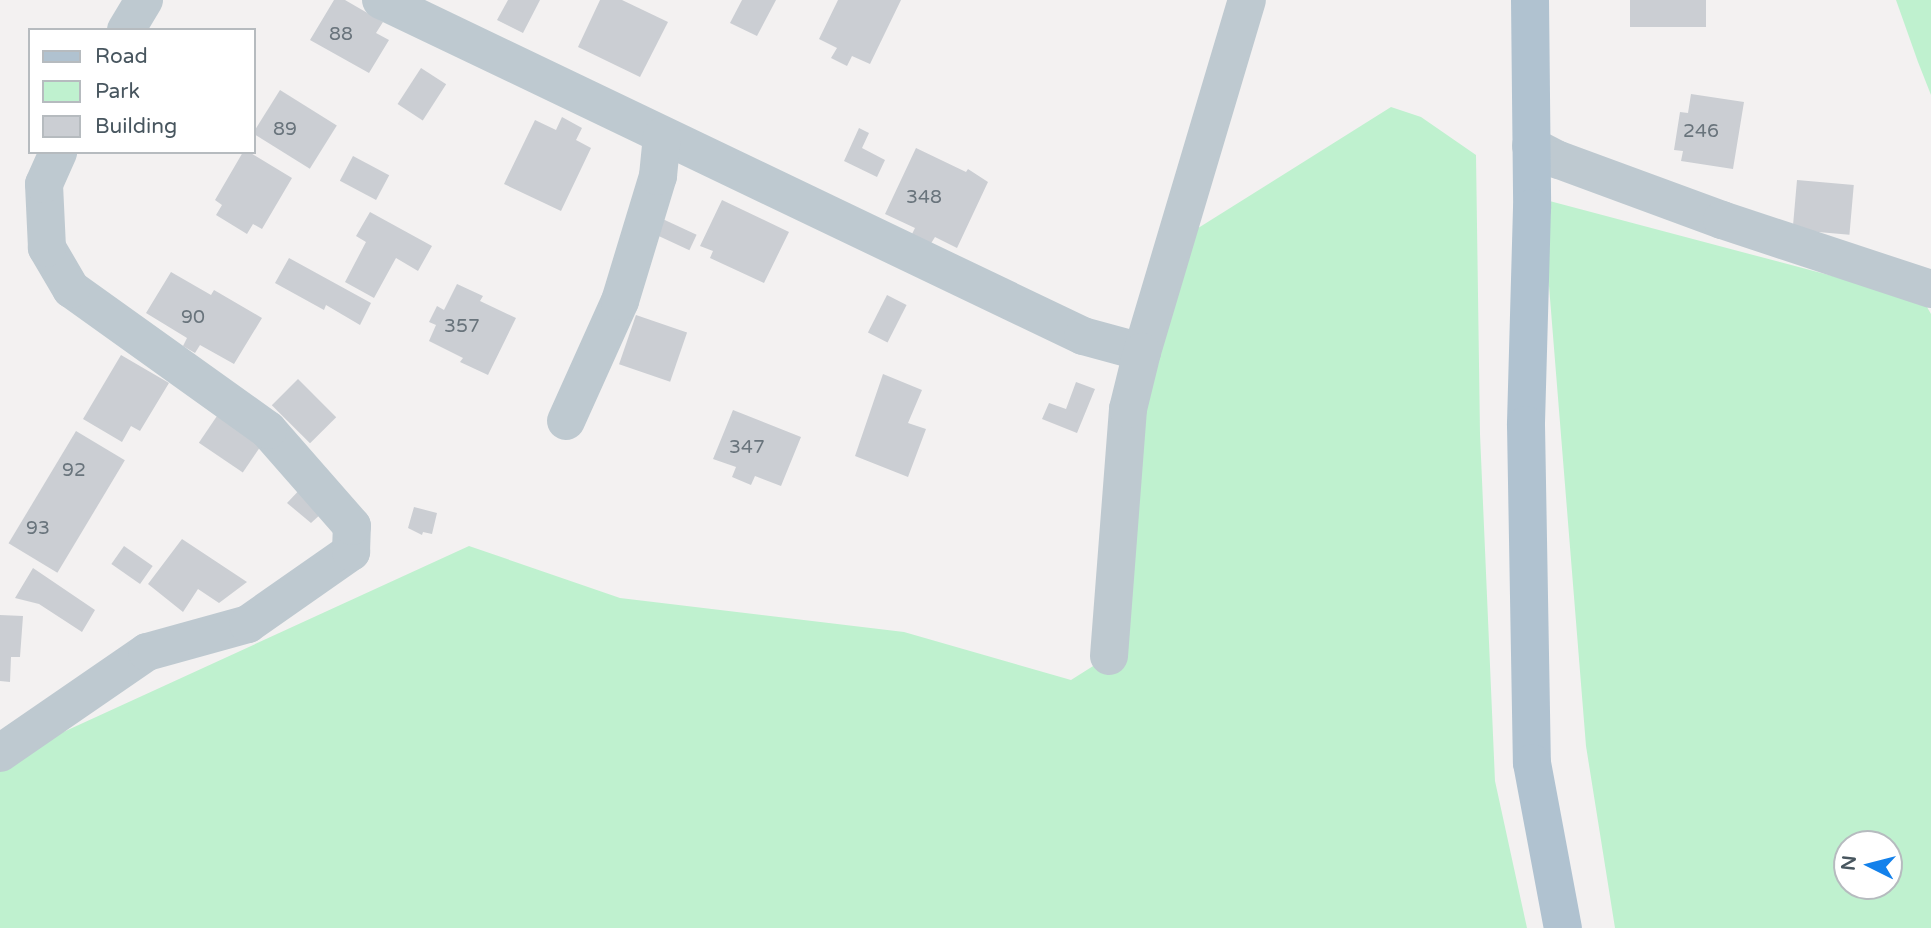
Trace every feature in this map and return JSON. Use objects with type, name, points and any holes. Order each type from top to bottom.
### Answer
[{"type":"main road","points":[[1530,0],[1531,146],[1526,425],[1532,763],[1563,928]]},
{"type":"street","points":[[127,28],[144,0]]},
{"type":"street","points":[[381,0],[1083,336],[1142,352]]},
{"type":"street","points":[[1109,656],[1128,409],[1142,352],[1247,0]]},
{"type":"street","points":[[566,421],[620,301],[658,176],[662,136]]},
{"type":"street","points":[[1531,146],[1559,160],[1722,220],[1931,289]]},
{"type":"street","points":[[0,753],[147,652],[248,624],[351,552],[352,526],[268,430],[71,289],[47,248],[44,184],[57,154]]},
{"type":"green space","points":[[1896,0],[1931,0],[1931,95],[1918,62]]},
{"type":"green space","points":[[1391,107],[1421,117],[1476,155],[1480,434],[1495,781],[1527,928],[0,928],[0,761],[469,546],[620,598],[904,632],[1071,680],[1109,656],[1128,450],[1195,230]]},
{"type":"green space","points":[[1542,199],[1923,300],[1931,314],[1931,928],[1615,928],[1586,746]]},
{"type":"building","points":[[334,0],[345,0],[383,22],[376,33],[389,40],[369,73],[310,40]]},
{"type":"building","points":[[508,0],[540,0],[523,33],[497,20]]},
{"type":"building","points":[[600,0],[622,0],[668,22],[640,77],[578,47]]},
{"type":"building","points":[[742,0],[776,0],[757,36],[730,23]]},
{"type":"building","points":[[838,0],[901,0],[870,64],[852,56],[847,66],[831,58],[837,48],[819,39]]},
{"type":"building","points":[[1630,0],[1706,0],[1706,27],[1630,27]]},
{"type":"building","points":[[421,68],[446,84],[423,120],[398,104]]},
{"type":"building","points":[[280,90],[337,126],[310,169],[256,135],[256,128]]},
{"type":"building","points":[[1691,94],[1744,102],[1733,169],[1681,161],[1683,151],[1674,150],[1680,112],[1688,113]]},
{"type":"building","points":[[562,117],[582,128],[576,140],[591,148],[561,211],[504,184],[535,120],[556,130]]},
{"type":"building","points":[[859,128],[869,133],[862,148],[885,160],[877,177],[844,161]]},
{"type":"building","points":[[916,148],[966,172],[968,169],[988,182],[957,248],[935,237],[930,245],[911,236],[915,228],[885,214]]},
{"type":"building","points":[[242,154],[252,154],[292,178],[262,229],[253,224],[247,234],[216,215],[222,205],[215,200]]},
{"type":"building","points":[[353,156],[389,175],[376,200],[340,181]]},
{"type":"building","points":[[1797,180],[1854,185],[1849,235],[1793,230]]},
{"type":"building","points":[[722,200],[789,232],[764,283],[710,258],[713,251],[700,246]]},
{"type":"building","points":[[370,212],[432,246],[418,271],[396,258],[374,298],[345,282],[366,242],[356,236]]},
{"type":"building","points":[[654,215],[697,235],[689,250],[647,230]]},
{"type":"building","points":[[289,258],[371,303],[360,325],[326,305],[324,310],[275,283]]},
{"type":"building","points":[[171,272],[211,295],[214,290],[262,318],[234,364],[200,345],[195,353],[183,346],[187,338],[146,313]]},
{"type":"building","points":[[457,284],[483,296],[480,301],[516,318],[488,375],[460,362],[463,358],[429,341],[436,325],[429,322],[437,306],[444,310]]},
{"type":"building","points":[[887,295],[907,305],[888,342],[868,332]]},
{"type":"building","points":[[636,315],[687,333],[670,382],[619,364]]},
{"type":"building","points":[[121,355],[169,383],[140,431],[131,426],[122,442],[83,419]]},
{"type":"building","points":[[883,374],[922,390],[908,423],[926,429],[908,477],[855,456]]},
{"type":"building","points":[[298,379],[336,417],[310,443],[272,405]]},
{"type":"building","points":[[1076,382],[1095,389],[1077,433],[1042,419],[1049,403],[1066,409]]},
{"type":"building","points":[[733,410],[801,437],[781,486],[755,476],[751,485],[732,477],[736,467],[713,459]]},
{"type":"building","points":[[219,413],[263,443],[243,472],[199,443]]},
{"type":"building","points":[[76,431],[125,460],[57,573],[9,543]]},
{"type":"building","points":[[306,483],[322,513],[311,523],[287,503]]},
{"type":"building","points":[[414,507],[437,513],[432,534],[423,532],[422,535],[408,528]]},
{"type":"building","points":[[182,539],[247,582],[219,603],[198,589],[183,612],[148,584]]},
{"type":"building","points":[[124,546],[153,566],[140,584],[111,564]]},
{"type":"building","points":[[33,568],[95,610],[82,632],[39,604],[15,598]]},
{"type":"building","points":[[0,615],[23,616],[20,657],[11,657],[10,682],[0,681]]}]
